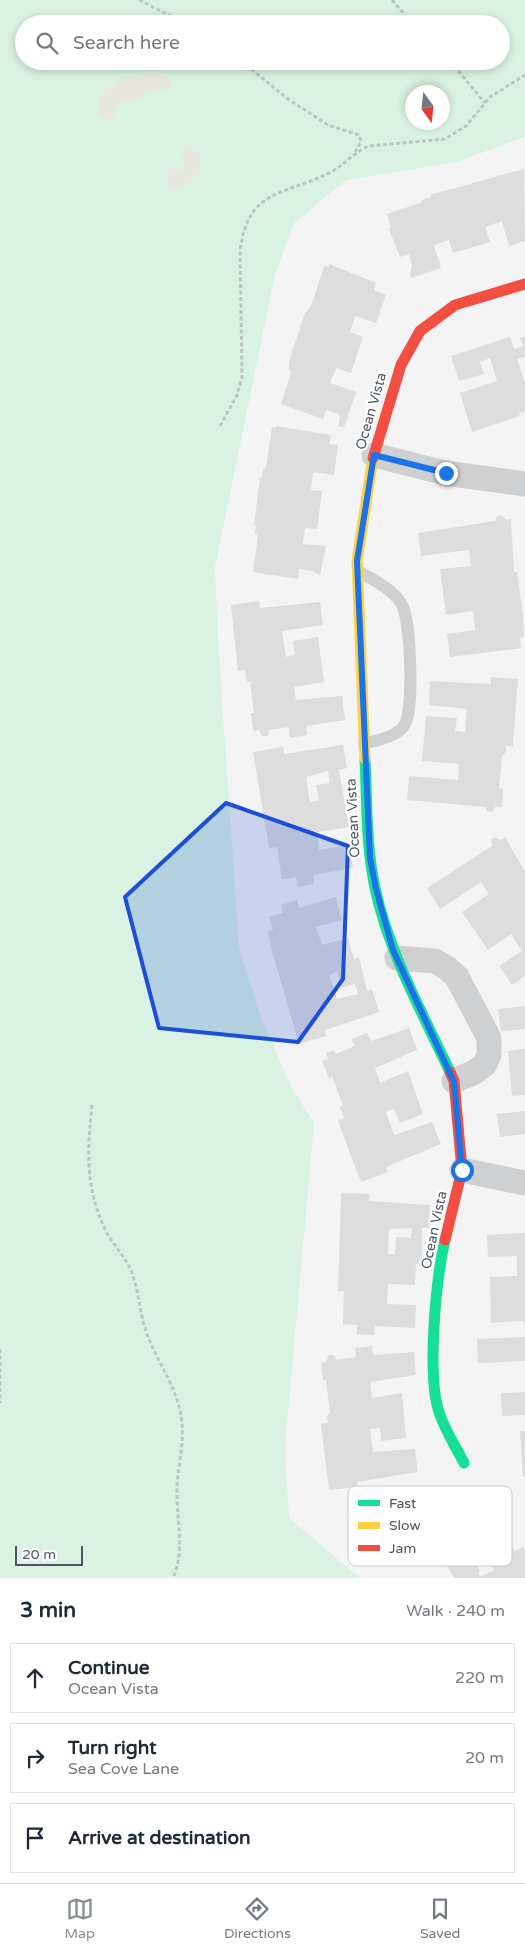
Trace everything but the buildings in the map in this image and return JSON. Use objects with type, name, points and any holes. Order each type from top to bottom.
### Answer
[{"type":"street","name":"Ocean Vista","points":[[464,1463],[438,1414],[433,1377],[436,1297],[442,1253],[462,1170],[454,1082],[397,958],[383,920],[370,858],[358,570],[364,509],[374,455],[401,365],[420,331],[455,305],[525,284]]},
{"type":"street","points":[[374,455],[446,473],[525,484]]},
{"type":"street","points":[[397,958],[434,961],[447,968],[456,977],[488,1038],[489,1054],[484,1064],[475,1072],[454,1082]]},
{"type":"street","points":[[462,1170],[525,1182]]},
{"type":"lane","points":[[358,570],[394,594],[403,604],[408,619],[410,714],[404,726],[393,735],[364,744]]},
{"type":"path","points":[[139,0],[169,15]]},
{"type":"path","points":[[392,0],[405,15]]},
{"type":"path","points":[[220,426],[237,395],[242,377],[242,303],[239,276],[242,237],[254,208],[266,198],[330,172],[347,162],[361,142],[359,135],[328,125],[288,99],[252,70]]},
{"type":"path","points":[[457,70],[485,104]]},
{"type":"path","points":[[354,154],[369,146],[445,139],[466,126],[490,97],[525,75]]},
{"type":"path","points":[[92,1105],[88,1164],[91,1191],[106,1232],[131,1271],[143,1324],[176,1396],[181,1416],[182,1438],[176,1492],[181,1544],[174,1578]]},
{"type":"path","points":[[0,1349],[0,1403]]},
{"type":"highlighted area","points":[[226,803],[348,846],[343,979],[298,1042],[159,1028],[125,897]]},
{"type":"green space","points":[[0,0],[525,0],[525,137],[456,162],[346,180],[294,223],[275,274],[215,567],[218,641],[239,948],[262,1020],[292,1088],[314,1123],[285,1447],[289,1518],[360,1578],[0,1578]]},
{"type":"sand","points":[[150,72],[169,78],[171,83],[170,89],[150,90],[135,101],[122,102],[116,107],[114,117],[108,120],[98,115],[99,95],[113,86],[116,80],[128,76],[139,79]]},
{"type":"sand","points":[[188,146],[201,154],[200,171],[180,190],[171,191],[167,178],[169,169],[171,166],[177,172],[181,171],[181,167],[186,163],[181,155]]},
{"type":"traffic: fast","points":[[365,759],[370,856],[381,912],[407,982],[450,1072]]},
{"type":"traffic: fast","points":[[445,1240],[436,1303],[433,1354],[434,1378],[440,1415],[464,1463]]},
{"type":"traffic: slow","points":[[365,759],[357,561],[373,458]]},
{"type":"traffic: jam","points":[[373,458],[401,365],[420,331],[455,305],[525,284]]},
{"type":"traffic: jam","points":[[445,1240],[462,1170],[454,1081],[450,1072]]},
{"type":"route","points":[[446,473],[374,455],[357,561],[370,858],[383,920],[393,950],[454,1082],[455,1112],[462,1170]]}]
